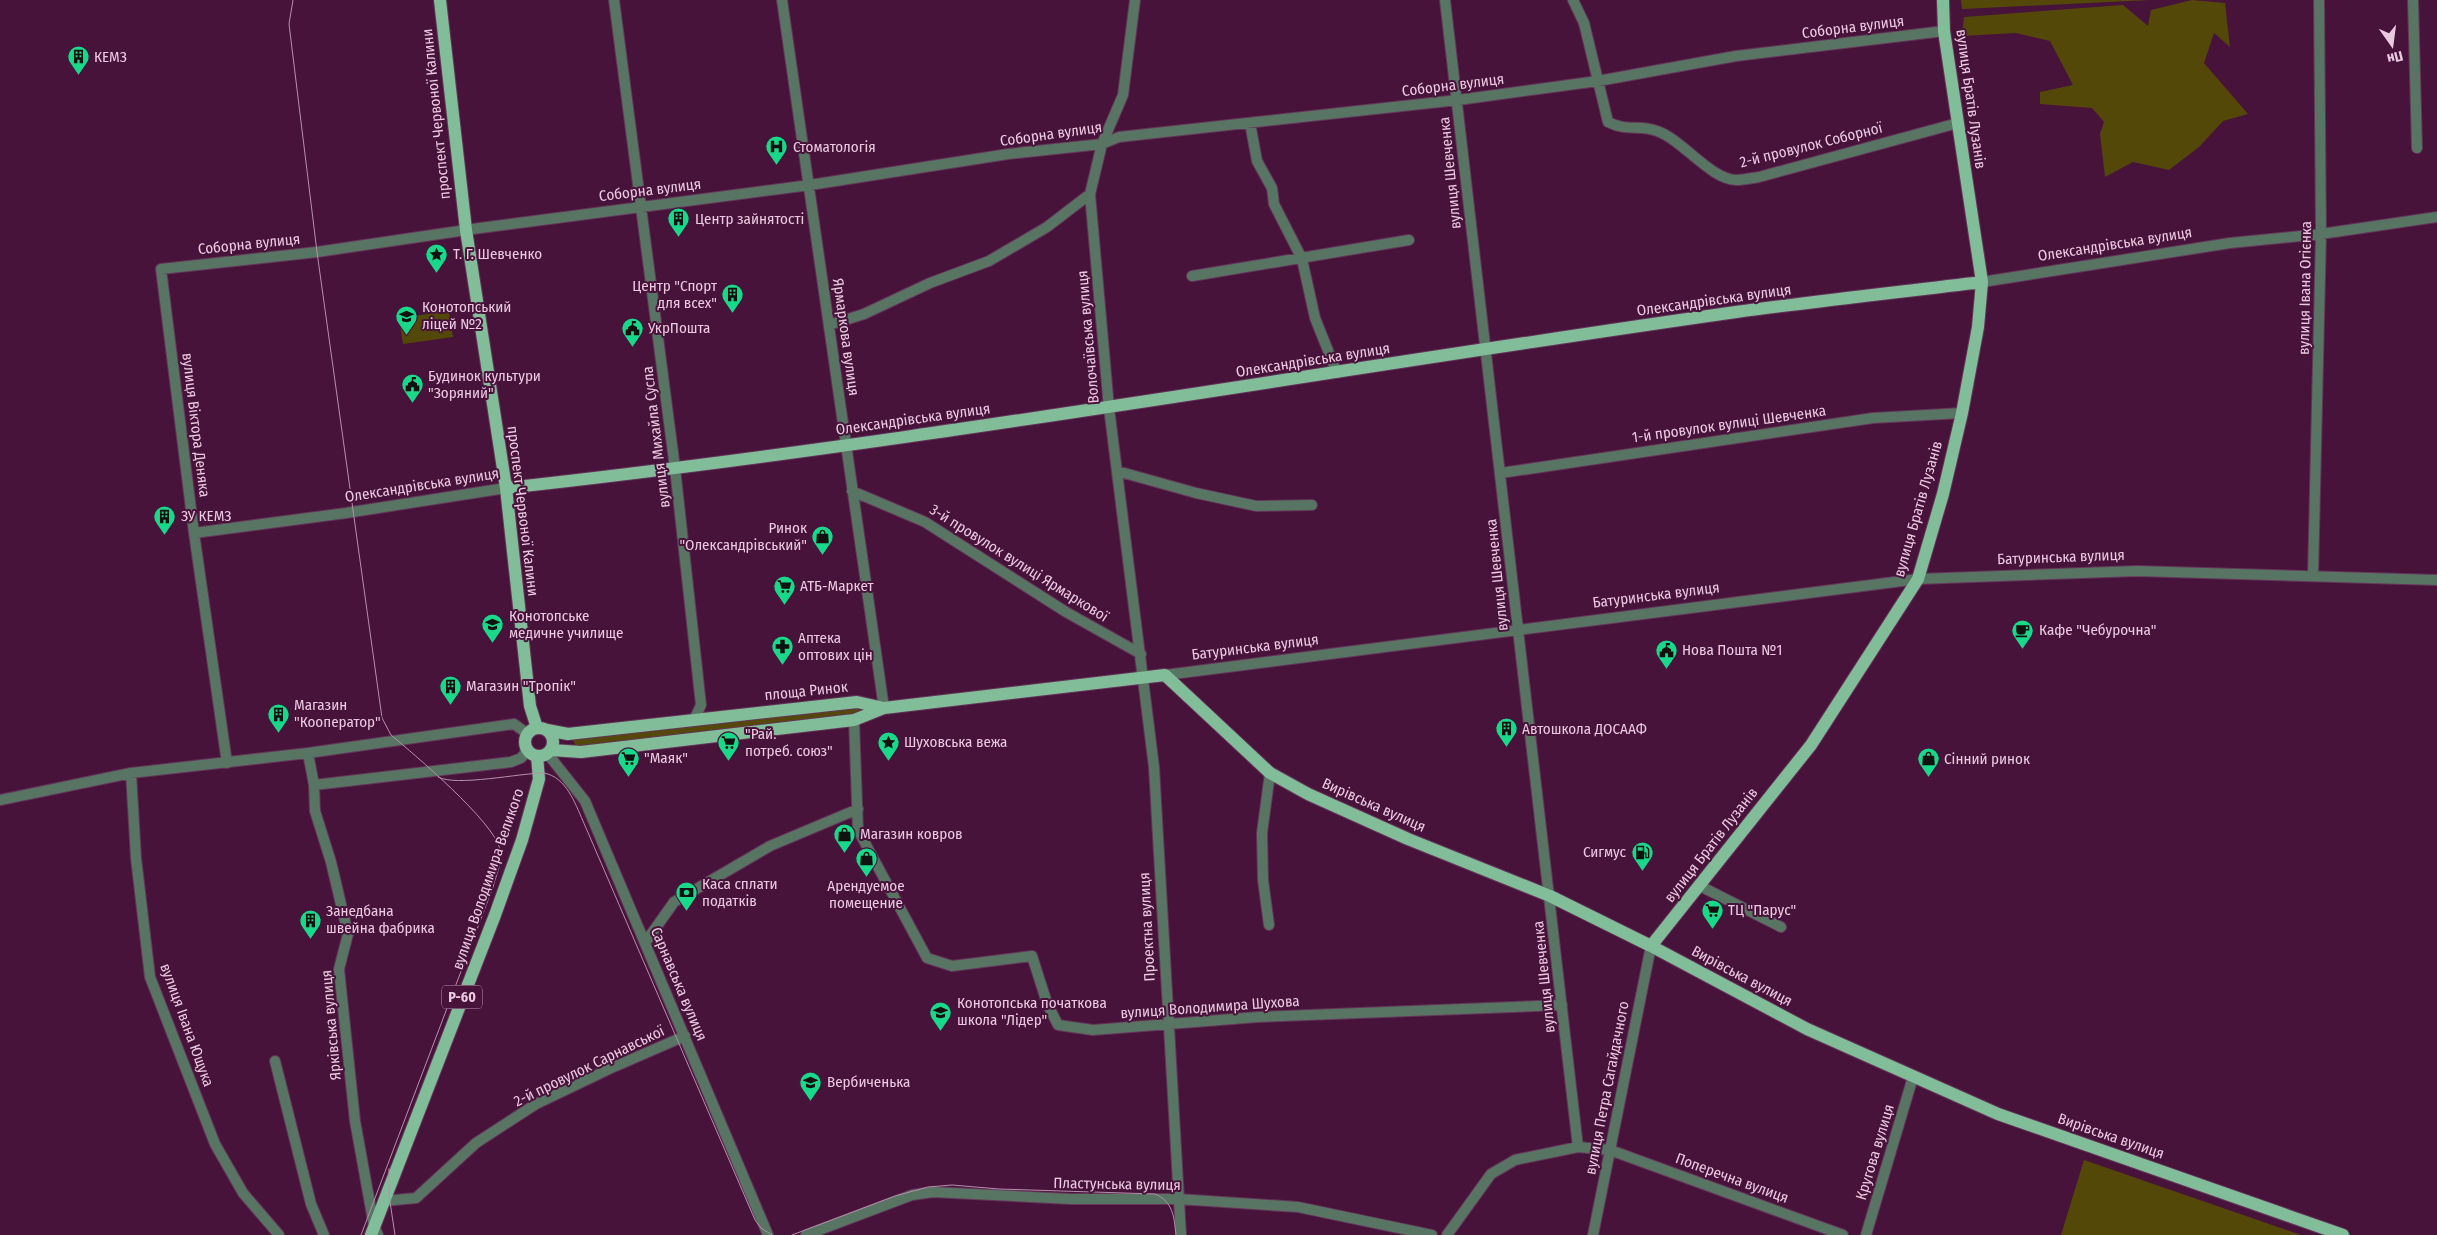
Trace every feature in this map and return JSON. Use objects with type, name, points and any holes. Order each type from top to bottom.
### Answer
[{"type":"main road","name":"проспект Червоної Калини","points":[[440,0],[466,230],[506,488],[530,706],[537,731]]},
{"type":"main road","name":"вулиця Братів Лузанів","points":[[1652,946],[1811,745],[1918,579],[1943,494],[1962,413],[1978,326],[1982,282],[1944,30],[1943,0]]},
{"type":"main road","name":"Олександрівська вулиця","points":[[506,488],[846,445],[1109,408],[1738,312],[1982,282]]},
{"type":"main road","name":"Батуринська вулиця","points":[[884,708],[1165,675]]},
{"type":"main road","name":"Вирівська вулиця","points":[[1165,675],[1270,773],[1308,794],[1408,839],[1550,896],[1652,946],[1807,1029],[1998,1114],[2343,1235]]},
{"type":"main road","name":"площа Ринок","points":[[537,731],[568,734],[857,702],[884,708]]},
{"type":"main road","points":[[541,752],[580,752],[854,720],[884,708]]},
{"type":"main road","name":"Р-60","points":[[537,731],[553,739],[541,752],[526,739],[537,731]]},
{"type":"main road","name":"вулиця Володимира Великого","points":[[374,1232],[384,1201],[495,915],[522,840],[539,780],[541,752]]},
{"type":"street","name":"вулиця Михайла Сусла","points":[[614,0],[675,468],[701,705],[694,720]]},
{"type":"street","name":"Ярмаркова вулиця","points":[[782,0],[884,708]]},
{"type":"street","name":"Волочаївська вулиця","points":[[1135,0],[1123,95],[1102,144],[1090,194],[1109,408],[1143,677]]},
{"type":"street","name":"вулиця Шевченка","points":[[1445,0],[1458,100],[1485,351],[1502,473],[1518,629],[1578,1147]]},
{"type":"street","name":"2-й провулок Соборної","points":[[1573,0],[1584,24],[1608,122],[1620,128],[1655,130],[1678,141],[1716,172],[1734,180],[1759,177],[1958,123]]},
{"type":"street","name":"вулиця Івана Огієнка","points":[[2314,576],[2321,234],[2319,0]]},
{"type":"street","points":[[2413,0],[2418,148]]},
{"type":"street","name":"Соборна вулиця","points":[[161,269],[317,252],[642,206],[810,185],[1008,154],[1102,144],[1119,137],[1458,100],[1598,81],[1736,56],[1944,30]]},
{"type":"street","points":[[1250,123],[1257,161],[1272,188],[1274,204],[1302,259],[1315,318],[1336,373]]},
{"type":"street","points":[[830,325],[864,314],[930,283],[989,261],[1046,226],[1090,194]]},
{"type":"street","name":"Олександрівська вулиця","points":[[1982,282],[2230,243],[2321,234],[2437,217]]},
{"type":"street","points":[[1192,276],[1409,240]]},
{"type":"street","name":"вулиця Віктора Деняка","points":[[161,269],[194,533],[227,764]]},
{"type":"street","name":"1-й провулок вулиці Шевченка","points":[[1502,473],[1873,418],[1962,413]]},
{"type":"street","points":[[1117,471],[1196,493],[1256,506],[1312,505]]},
{"type":"street","name":"Олександрівська вулиця","points":[[194,533],[346,513],[506,488]]},
{"type":"street","name":"3-й провулок вулиці Ярмаркової","points":[[852,491],[924,522],[1066,612],[1140,654]]},
{"type":"street","name":"Батуринська вулиця","points":[[1165,675],[1918,579],[2137,571],[2437,580]]},
{"type":"street","name":"Проектна вулиця","points":[[1143,677],[1154,768],[1167,1024],[1176,1121],[1181,1235]]},
{"type":"street","name":"вулиця Володимира Шухова","points":[[854,720],[858,830],[927,958],[952,966],[1032,956],[1046,1003],[1058,1026],[1093,1030],[1258,1017],[1562,1005]]},
{"type":"street","points":[[0,800],[131,773],[227,764],[514,724],[537,731]]},
{"type":"street","name":"Ярківська вулиця","points":[[308,752],[314,786],[315,811],[331,862],[348,934],[339,968],[355,1121],[374,1232]]},
{"type":"street","points":[[314,786],[511,762],[541,752]]},
{"type":"street","name":"Сарнавська вулиця","points":[[541,752],[585,801],[768,1235]]},
{"type":"street","name":"вулиця Івана Ющука","points":[[131,773],[136,858],[150,977],[215,1144],[243,1193],[278,1235]]},
{"type":"street","points":[[1269,925],[1264,880],[1262,833],[1270,773]]},
{"type":"street","points":[[646,943],[674,902],[770,846],[858,808]]},
{"type":"street","points":[[1700,886],[1782,927]]},
{"type":"street","name":"вулиця Петра Сагайдачного","points":[[1593,1235],[1652,946]]},
{"type":"street","name":"2-й провулок Сарнавської","points":[[384,1201],[416,1198],[476,1143],[536,1104],[685,1036]]},
{"type":"street","points":[[275,1061],[311,1204],[324,1235]]},
{"type":"street","name":"Кругова вулиця","points":[[1866,1235],[1913,1077]]},
{"type":"street","name":"Поперечна вулиця","points":[[1448,1235],[1491,1174],[1515,1160],[1578,1147],[1610,1150],[1843,1235]]},
{"type":"street","name":"Пластунська вулиця","points":[[806,1235],[912,1195],[923,1193],[1071,1199],[1178,1199],[1298,1207],[1432,1235]]},
{"type":"shaded area","points":[[1961,0],[2150,0],[1962,9]]},
{"type":"shaded area","points":[[2192,0],[2225,3],[2230,47],[2214,33],[2204,63],[2248,114],[2223,121],[2199,147],[2169,170],[2133,162],[2105,177],[2100,134],[2104,122],[2092,108],[2040,104],[2040,92],[2073,85],[2050,41],[2016,33],[1962,36],[1964,17],[2123,5],[2148,26],[2151,10]]},
{"type":"shaded area","points":[[449,311],[453,337],[403,344],[399,318]]},
{"type":"shaded area","points":[[857,708],[860,711],[858,714],[576,746],[573,740]]},
{"type":"shaded area","points":[[2084,1160],[2301,1235],[2061,1235]]},
{"type":"tram line","points":[[293,0],[289,24],[317,252],[382,718],[391,735],[469,806],[494,837],[501,854],[493,887],[361,1235]]},
{"type":"tram line","points":[[438,777],[459,781],[544,773],[552,775],[564,785],[580,814],[755,1220],[761,1228],[772,1235]]},
{"type":"tram line","points":[[389,1169],[389,1195],[395,1235]]},
{"type":"tram line","points":[[792,1235],[895,1196],[928,1187],[952,1185],[999,1189],[1155,1194],[1166,1201],[1172,1210],[1176,1235]]},
{"type":"place","name":"КЕМЗ","points":[[78,76]]},
{"type":"place","name":"Стоматологія","points":[[777,166]]},
{"type":"place","name":"Центр зайнятості","points":[[679,238]]},
{"type":"place","name":"Т. Г. Шевченко","points":[[437,273]]},
{"type":"place","name":"Центр \"Спорт для всех\"","points":[[733,314]]},
{"type":"place","name":"Конотопський ліцей №2","points":[[406,335]]},
{"type":"place","name":"УкрПошта","points":[[632,347]]},
{"type":"place","name":"Будинок культури \"Зоряний\"","points":[[412,404]]},
{"type":"place","name":"ЗУ КЕМЗ","points":[[165,535]]},
{"type":"place","name":"Ринок \"Олександрівський\"","points":[[823,556]]},
{"type":"place","name":"АТБ-Маркет","points":[[784,605]]},
{"type":"place","name":"Конотопське медичне училище","points":[[493,644]]},
{"type":"place","name":"Кафе \"Чебурочна\"","points":[[2023,649]]},
{"type":"place","name":"Аптека оптових цін","points":[[782,666]]},
{"type":"place","name":"Нова Пошта №1","points":[[1666,669]]},
{"type":"place","name":"Магазин \"Тропік\"","points":[[450,705]]},
{"type":"place","name":"Магазин \"Кооператор\"","points":[[278,733]]},
{"type":"place","name":"Автошкола ДОСААФ","points":[[1506,748]]},
{"type":"place","name":"Шуховська вежа","points":[[888,761]]},
{"type":"place","name":"\"Рай. потреб. союз\"","points":[[729,762]]},
{"type":"place","name":"\"Маяк\"","points":[[628,777]]},
{"type":"place","name":"Сінний ринок","points":[[1928,778]]},
{"type":"place","name":"Магазин ковров","points":[[844,853]]},
{"type":"place","name":"Сигмус","points":[[1642,871]]},
{"type":"place","name":"Арендуемое помещение","points":[[866,877]]},
{"type":"place","name":"Каса сплати податків","points":[[686,912]]},
{"type":"place","name":"ТЦ \"Парус\"","points":[[1712,929]]},
{"type":"place","name":"Занедбана швейна фабрика","points":[[310,939]]},
{"type":"place","name":"Конотопська початкова школа \"Лідер\"","points":[[941,1031]]},
{"type":"place","name":"Вербиченька","points":[[811,1101]]}]
